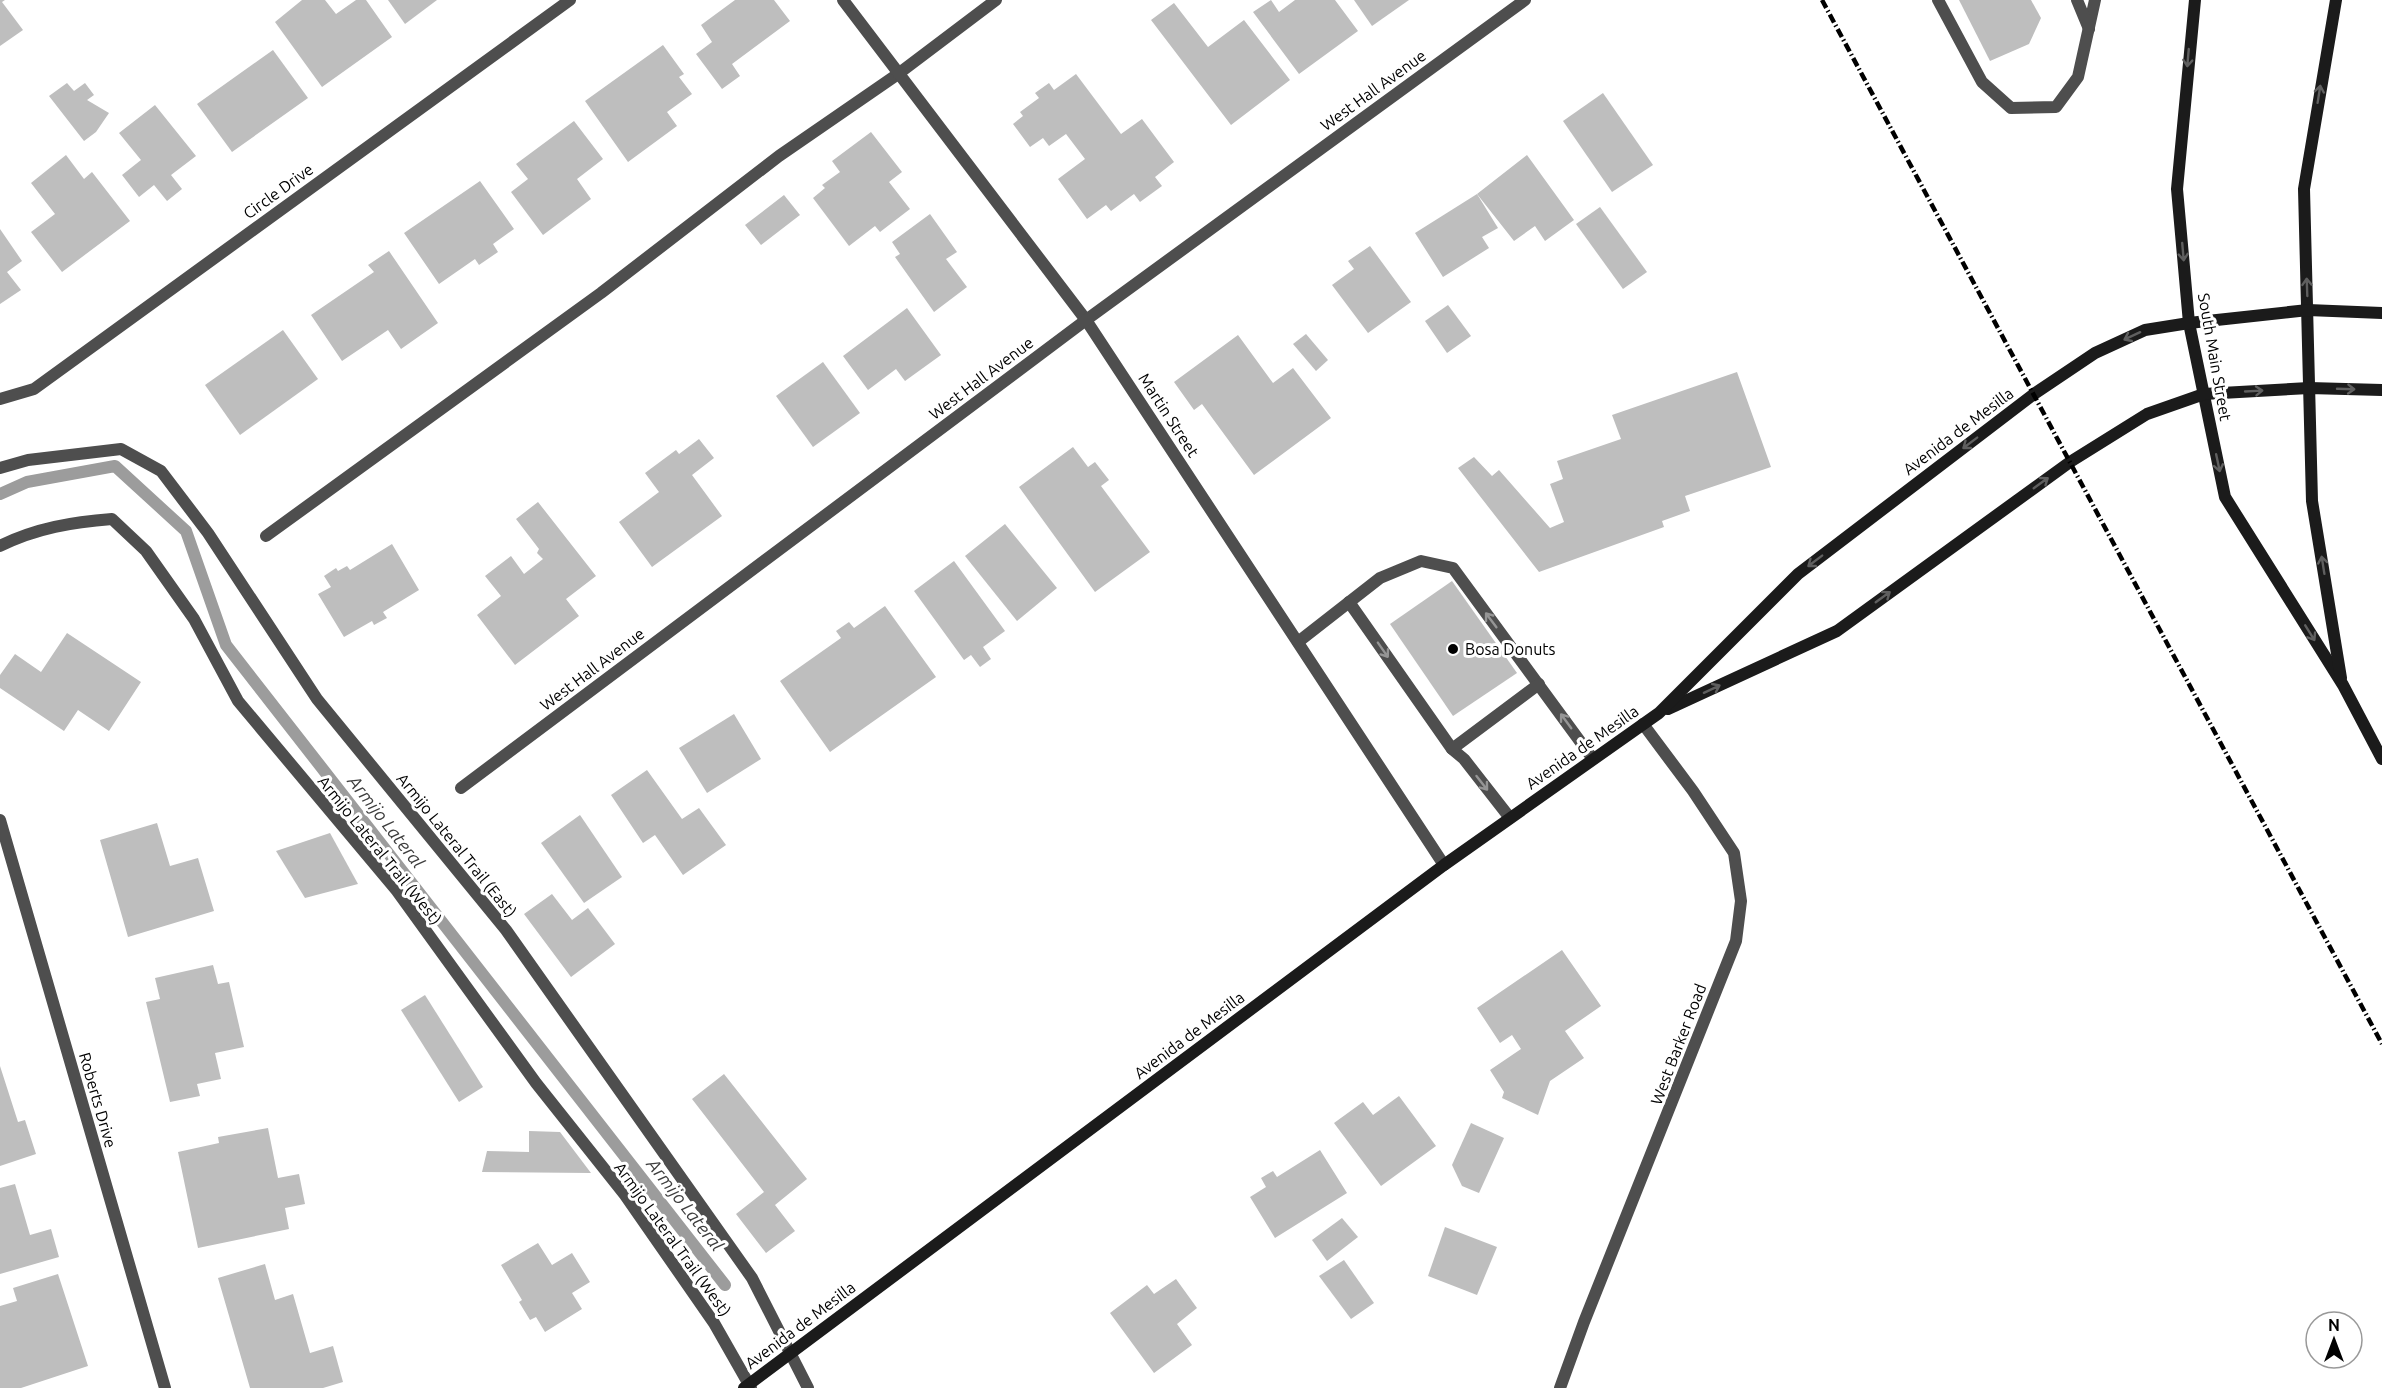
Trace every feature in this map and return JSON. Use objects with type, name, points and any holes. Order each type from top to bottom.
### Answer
[{"type":"main road","name":"South Main Street","points":[[2195,0],[2177,189],[2189,323],[2225,497],[2343,685],[2382,759]]},
{"type":"main road","name":"South Main Street","points":[[2336,0],[2304,189],[2312,501],[2343,685]]},
{"type":"main road","name":"Avenida de Mesilla","points":[[1659,713],[1798,574],[2034,394],[2095,353],[2145,330],[2189,323],[2308,310],[2382,312]]},
{"type":"main road","name":"Avenida de Mesilla","points":[[748,1387],[1444,865],[1643,724],[1659,713],[1837,631],[2070,462],[2146,414],[2204,394],[2309,388],[2382,390]]},
{"type":"street","name":"Circle Drive","points":[[0,399],[34,388],[570,0]]},
{"type":"street","name":"Martin Street","points":[[843,0],[1086,320],[1444,865]]},
{"type":"street","points":[[266,536],[601,293],[779,156],[898,74],[996,0]]},
{"type":"street","name":"West Hall Avenue","points":[[461,788],[1086,320],[1525,0]]},
{"type":"street","points":[[1938,0],[1982,82],[2011,108],[2056,107],[2078,77],[2096,0]]},
{"type":"street","points":[[2077,0],[2089,29]]},
{"type":"street","name":"Armijo Lateral Trail (East)","points":[[0,468],[28,460],[122,449],[161,471],[208,533],[317,699],[506,930],[752,1278],[808,1388]]},
{"type":"street","name":"Armijo Lateral Trail (West)","points":[[0,546],[21,535],[74,521],[112,519],[146,551],[194,619],[238,701],[397,891],[536,1083],[625,1195],[714,1323],[748,1387]]},
{"type":"street","points":[[1298,642],[1380,578],[1421,561],[1453,568],[1593,759]]},
{"type":"street","points":[[1349,602],[1452,749],[1464,759],[1510,818]]},
{"type":"street","points":[[1452,749],[1539,684]]},
{"type":"street","name":"West Barker Road","points":[[1560,1388],[1584,1322],[1681,1083],[1738,931],[1741,901],[1734,853],[1693,791],[1643,724]]},
{"type":"street","name":"Roberts Drive","points":[[0,820],[165,1388]]},
{"type":"building","points":[[0,0],[5,0],[2,2],[23,30],[0,46]]},
{"type":"building","points":[[302,0],[325,0],[336,14],[356,0],[366,0],[392,37],[322,87],[275,22]]},
{"type":"building","points":[[388,0],[437,0],[405,24]]},
{"type":"building","points":[[735,0],[774,0],[790,21],[732,64],[740,76],[722,89],[696,54],[712,42],[701,25]]},
{"type":"building","points":[[1271,0],[1279,12],[1295,0],[1335,0],[1358,31],[1299,74],[1253,12]]},
{"type":"building","points":[[1354,0],[1409,0],[1372,26]]},
{"type":"building","points":[[1959,0],[2031,0],[2041,18],[2029,44],[1990,61]]},
{"type":"building","points":[[1174,3],[1208,47],[1244,20],[1290,80],[1231,125],[1151,20]]},
{"type":"building","points":[[663,45],[684,74],[679,77],[692,94],[667,112],[677,126],[628,162],[585,101]]},
{"type":"building","points":[[273,50],[308,98],[232,152],[197,104]]},
{"type":"building","points":[[1076,74],[1121,134],[1142,119],[1174,162],[1155,177],[1162,186],[1140,202],[1134,194],[1111,211],[1106,205],[1087,219],[1058,179],[1085,159],[1066,134],[1049,146],[1043,138],[1030,147],[1013,124],[1023,116],[1020,112],[1039,98],[1035,93],[1049,83],[1054,90]]},
{"type":"building","points":[[67,83],[74,91],[85,83],[94,95],[87,100],[109,113],[96,132],[84,141],[49,96]]},
{"type":"building","points":[[1603,93],[1653,165],[1612,192],[1563,121]]},
{"type":"building","points":[[155,105],[196,156],[171,175],[182,189],[167,201],[154,185],[139,197],[122,175],[141,160],[119,133]]},
{"type":"building","points":[[574,121],[603,159],[577,179],[591,199],[543,235],[511,192],[528,179],[516,164]]},
{"type":"building","points":[[871,132],[902,172],[889,182],[910,209],[880,232],[875,226],[849,246],[813,198],[825,188],[822,185],[840,172],[832,161]]},
{"type":"building","points":[[66,155],[84,179],[92,172],[130,221],[62,272],[31,232],[55,214],[31,183]]},
{"type":"building","points":[[1527,155],[1574,220],[1545,241],[1535,226],[1514,241],[1477,194]]},
{"type":"building","points":[[480,181],[514,229],[493,244],[498,252],[479,265],[475,259],[439,284],[404,233]]},
{"type":"building","points":[[1477,194],[1498,228],[1482,237],[1489,248],[1443,277],[1415,233]]},
{"type":"building","points":[[784,195],[800,215],[761,245],[745,225]]},
{"type":"building","points":[[1600,207],[1647,272],[1623,289],[1576,224]]},
{"type":"building","points":[[930,214],[957,252],[946,259],[967,287],[934,312],[895,257],[900,254],[892,242]]},
{"type":"building","points":[[0,229],[22,261],[7,272],[21,290],[0,304]]},
{"type":"building","points":[[1370,246],[1411,302],[1368,333],[1332,285],[1354,269],[1348,261]]},
{"type":"building","points":[[389,251],[438,323],[401,349],[388,330],[342,361],[311,315],[374,272],[368,265]]},
{"type":"building","points":[[1448,305],[1471,336],[1447,353],[1425,321]]},
{"type":"building","points":[[907,308],[941,355],[905,381],[896,369],[868,390],[843,356]]},
{"type":"building","points":[[283,330],[318,379],[240,435],[205,385]]},
{"type":"building","points":[[1306,334],[1328,360],[1316,371],[1293,344]]},
{"type":"building","points":[[1238,335],[1273,383],[1293,368],[1331,418],[1254,475],[1202,404],[1194,410],[1174,382]]},
{"type":"building","points":[[823,362],[860,413],[813,447],[776,396]]},
{"type":"building","points":[[1737,372],[1771,467],[1685,496],[1690,511],[1662,521],[1664,527],[1539,572],[1458,468],[1474,457],[1492,476],[1499,470],[1550,528],[1564,522],[1550,484],[1563,479],[1557,461],[1621,439],[1612,415]]},
{"type":"building","points":[[699,439],[714,458],[692,475],[722,516],[652,567],[619,522],[659,492],[645,473],[676,450],[679,454]]},
{"type":"building","points":[[1073,447],[1088,467],[1095,462],[1109,480],[1101,486],[1150,552],[1095,592],[1019,487]]},
{"type":"building","points":[[538,502],[596,576],[566,599],[579,616],[515,665],[477,615],[501,596],[485,576],[511,556],[524,574],[543,559],[537,553],[539,549],[516,519]]},
{"type":"building","points":[[1005,524],[1057,588],[1017,621],[965,556]]},
{"type":"building","points":[[392,544],[419,590],[383,612],[387,618],[374,625],[372,621],[344,637],[318,594],[331,587],[324,576],[336,568],[338,571],[347,566],[350,570]]},
{"type":"building","points":[[954,561],[1005,631],[983,647],[991,659],[980,667],[971,655],[964,660],[914,591]]},
{"type":"building","name":"Bosa Donuts","points":[[1452,581],[1517,673],[1453,716],[1390,624]]},
{"type":"building","points":[[885,606],[936,677],[830,752],[780,681],[841,638],[836,631],[849,622],[854,628]]},
{"type":"building","points":[[67,633],[141,682],[109,731],[78,710],[64,731],[0,688],[0,675],[15,654],[41,672]]},
{"type":"building","points":[[734,714],[761,759],[707,793],[679,748]]},
{"type":"building","points":[[647,770],[682,819],[699,808],[726,845],[683,875],[655,835],[643,843],[611,795]]},
{"type":"building","points":[[580,815],[622,877],[584,903],[541,843]]},
{"type":"building","points":[[157,823],[170,866],[198,858],[214,911],[128,937],[100,840]]},
{"type":"building","points":[[330,833],[358,884],[305,898],[276,851]]},
{"type":"building","points":[[552,894],[572,920],[588,908],[615,944],[571,977],[524,914]]},
{"type":"building","points":[[1562,950],[1601,1006],[1565,1031],[1584,1058],[1550,1081],[1538,1115],[1502,1098],[1504,1092],[1490,1070],[1521,1049],[1512,1035],[1500,1043],[1477,1008]]},
{"type":"building","points":[[213,965],[218,984],[229,982],[244,1047],[215,1053],[221,1079],[197,1084],[200,1096],[170,1102],[146,1002],[160,999],[155,978]]},
{"type":"building","points":[[425,995],[483,1087],[459,1102],[401,1010]]},
{"type":"building","points":[[0,1066],[18,1122],[25,1120],[36,1154],[0,1166]]},
{"type":"building","points":[[724,1074],[807,1179],[775,1205],[795,1231],[766,1253],[736,1214],[764,1192],[692,1099]]},
{"type":"building","points":[[1399,1096],[1436,1146],[1381,1186],[1334,1123],[1363,1102],[1373,1115]]},
{"type":"building","points":[[1471,1123],[1504,1138],[1479,1193],[1462,1186],[1452,1165]]},
{"type":"building","points":[[268,1128],[278,1178],[299,1174],[305,1204],[285,1208],[289,1229],[198,1248],[178,1152],[219,1143],[218,1137]]},
{"type":"building","points":[[529,1131],[560,1132],[591,1173],[482,1172],[487,1151],[529,1152]]},
{"type":"building","points":[[1320,1150],[1347,1193],[1275,1238],[1250,1197],[1266,1187],[1261,1178],[1273,1171],[1277,1177]]},
{"type":"building","points":[[15,1184],[30,1235],[51,1229],[59,1257],[0,1274],[0,1188]]},
{"type":"building","points":[[1342,1218],[1358,1237],[1327,1261],[1312,1240]]},
{"type":"building","points":[[1445,1227],[1497,1247],[1477,1295],[1428,1276]]},
{"type":"building","points":[[538,1243],[552,1265],[572,1253],[590,1282],[572,1293],[582,1309],[545,1332],[536,1317],[530,1320],[519,1302],[522,1300],[501,1265]]},
{"type":"building","points":[[1344,1260],[1374,1303],[1351,1319],[1319,1276]]},
{"type":"building","points":[[265,1264],[275,1300],[293,1294],[310,1353],[333,1346],[343,1382],[323,1388],[250,1388],[218,1278]]},
{"type":"building","points":[[58,1274],[88,1366],[21,1388],[0,1388],[0,1306],[17,1301],[13,1288]]},
{"type":"building","points":[[1176,1279],[1197,1308],[1177,1324],[1192,1345],[1154,1373],[1110,1313],[1147,1285],[1154,1294]]},
{"type":"waterway","name":"Armijo Lateral","points":[[0,494],[27,482],[115,466],[186,531],[226,645],[725,1285]]},
{"type":"railway","points":[[1822,0],[2382,1044]]},
{"type":"place","name":"Bosa Donuts","points":[[1453,649]]}]
